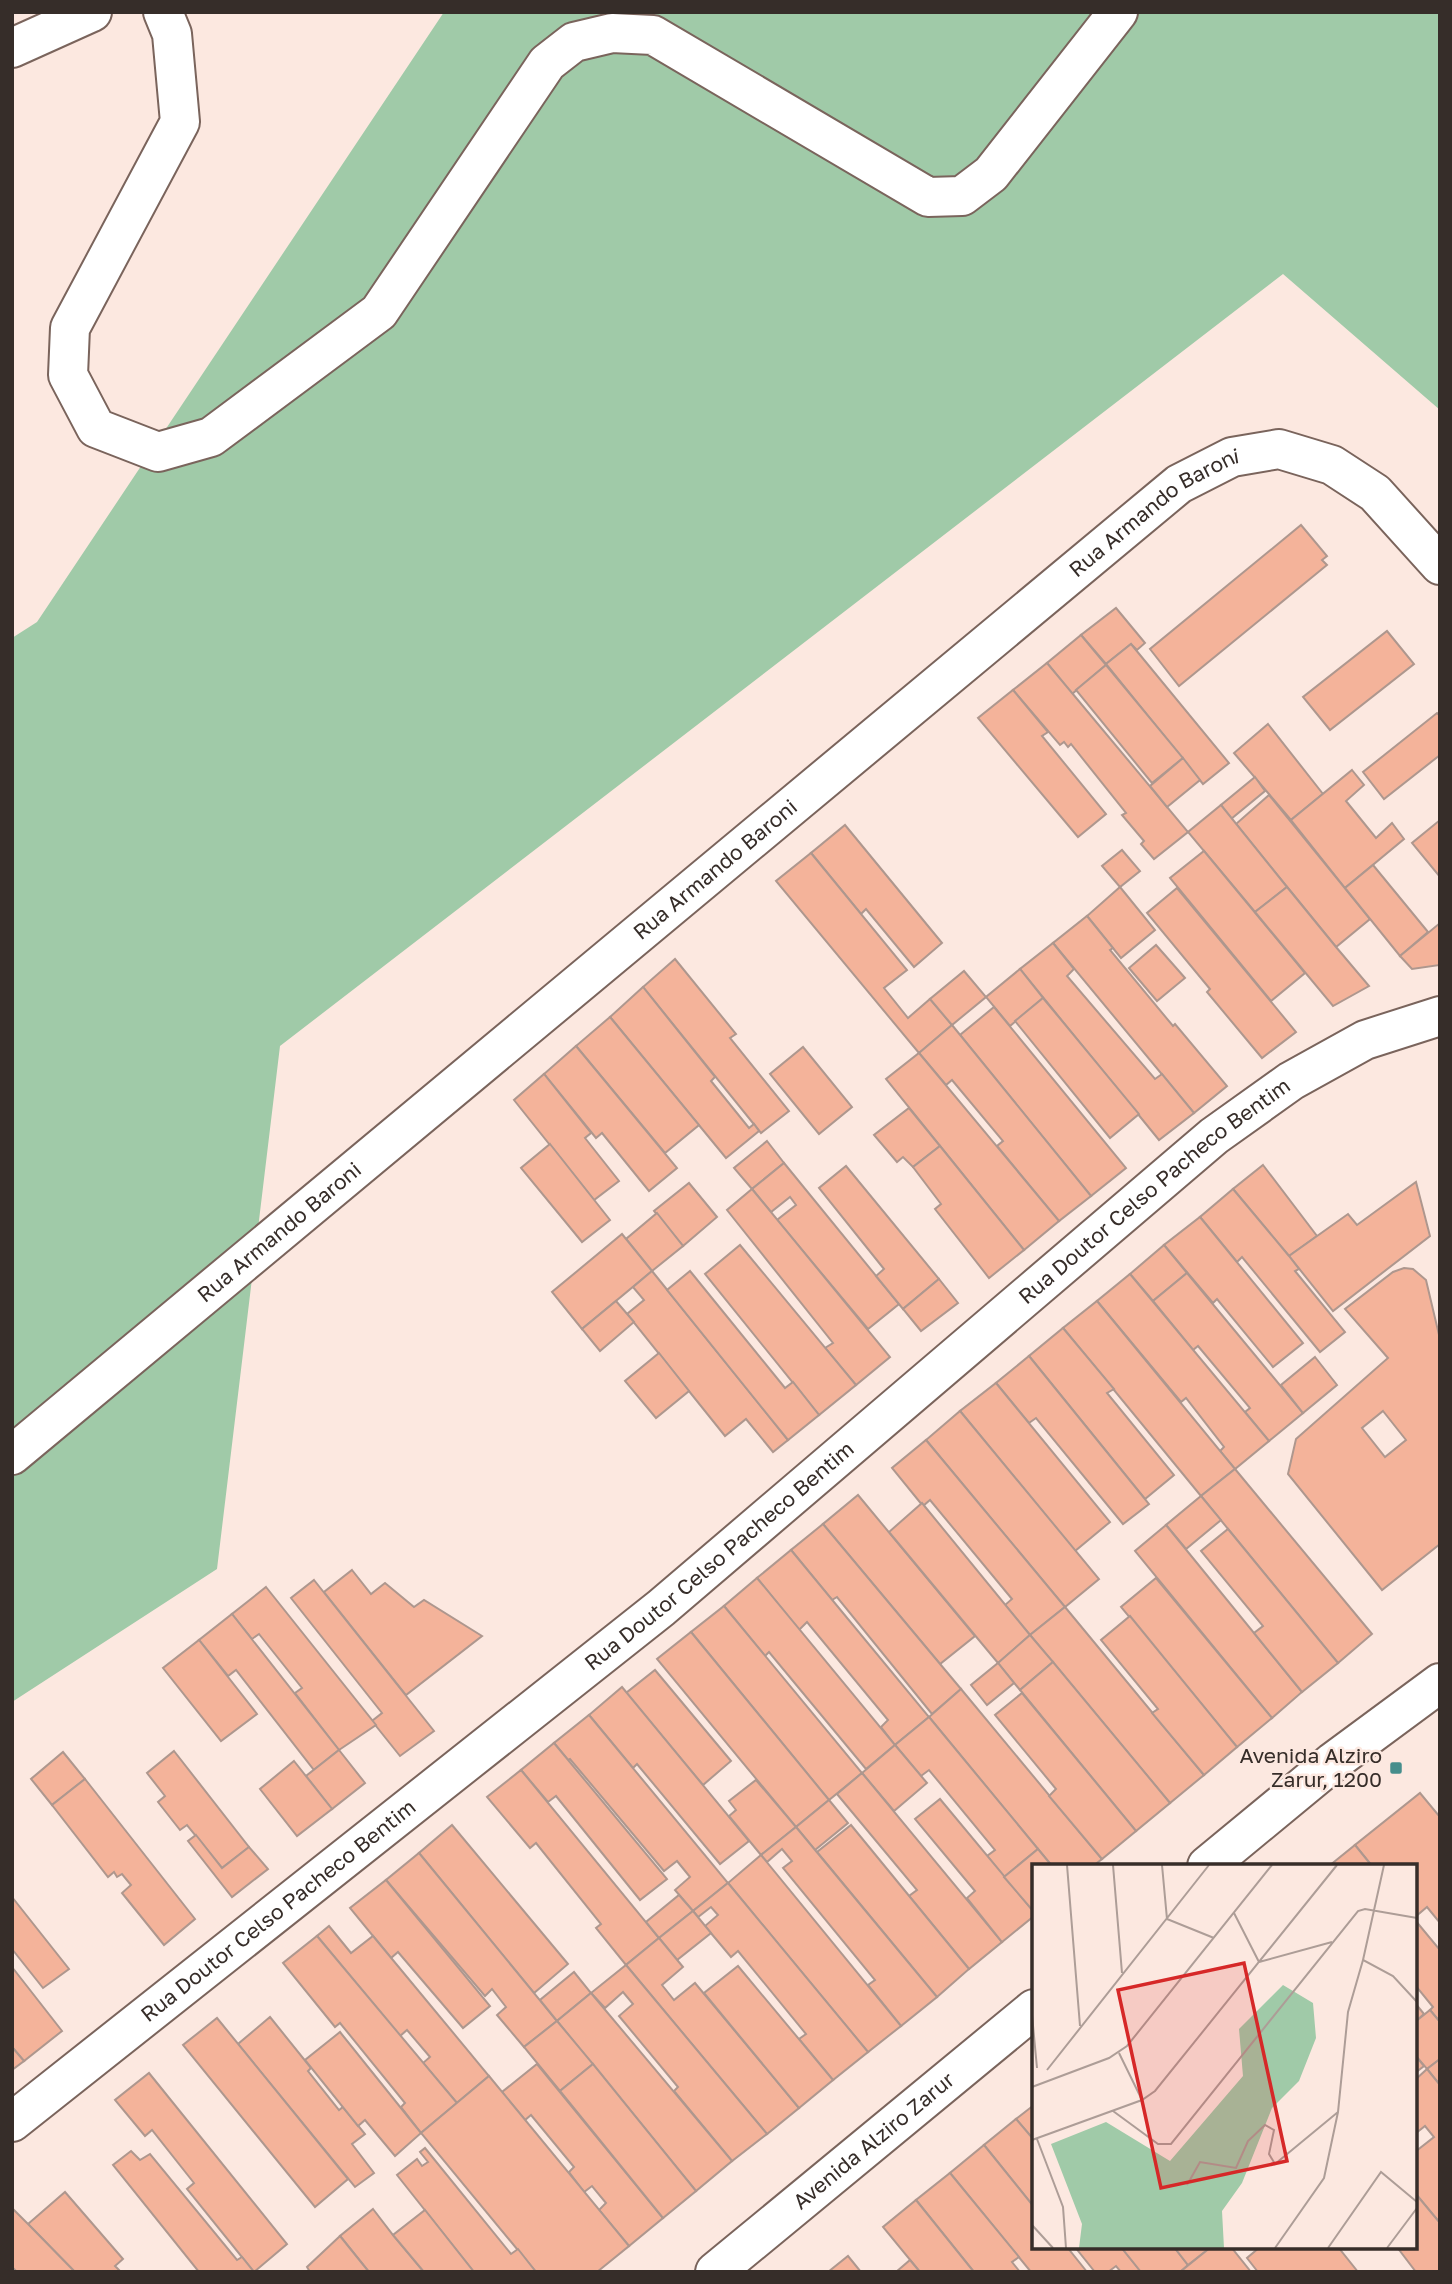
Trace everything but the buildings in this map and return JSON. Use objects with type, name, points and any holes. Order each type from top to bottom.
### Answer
[{"type":"street","points":[[12,48],[92,12]]},
{"type":"street","points":[[163,12],[172,34],[180,122],[70,328],[68,375],[96,428],[158,452],[211,437],[379,312],[547,63],[574,43],[611,33],[653,35],[928,197],[962,196],[991,174],[1118,12]]},
{"type":"street","name":"Rua Armando Baroni","points":[[12,1455],[1179,484],[1232,457],[1279,449],[1332,465],[1375,493],[1440,565]]},
{"type":"street","name":"Rua Doutor Celso Pacheco Bentim","points":[[12,2122],[662,1608],[1214,1136],[1291,1081],[1365,1040],[1440,1016]]},
{"type":"street","points":[[1209,1864],[1333,1762],[1440,1683]]},
{"type":"street","name":"Avenida Alziro Zarur","points":[[715,2272],[1032,2011]]},
{"type":"green space","points":[[444,12],[1440,12],[1440,410],[1283,274],[280,1046],[217,1569],[12,1702],[12,638],[37,622]]},
{"type":"place","name":"Avenida Alziro Zarur, 1200","points":[[1396,1768]]}]
